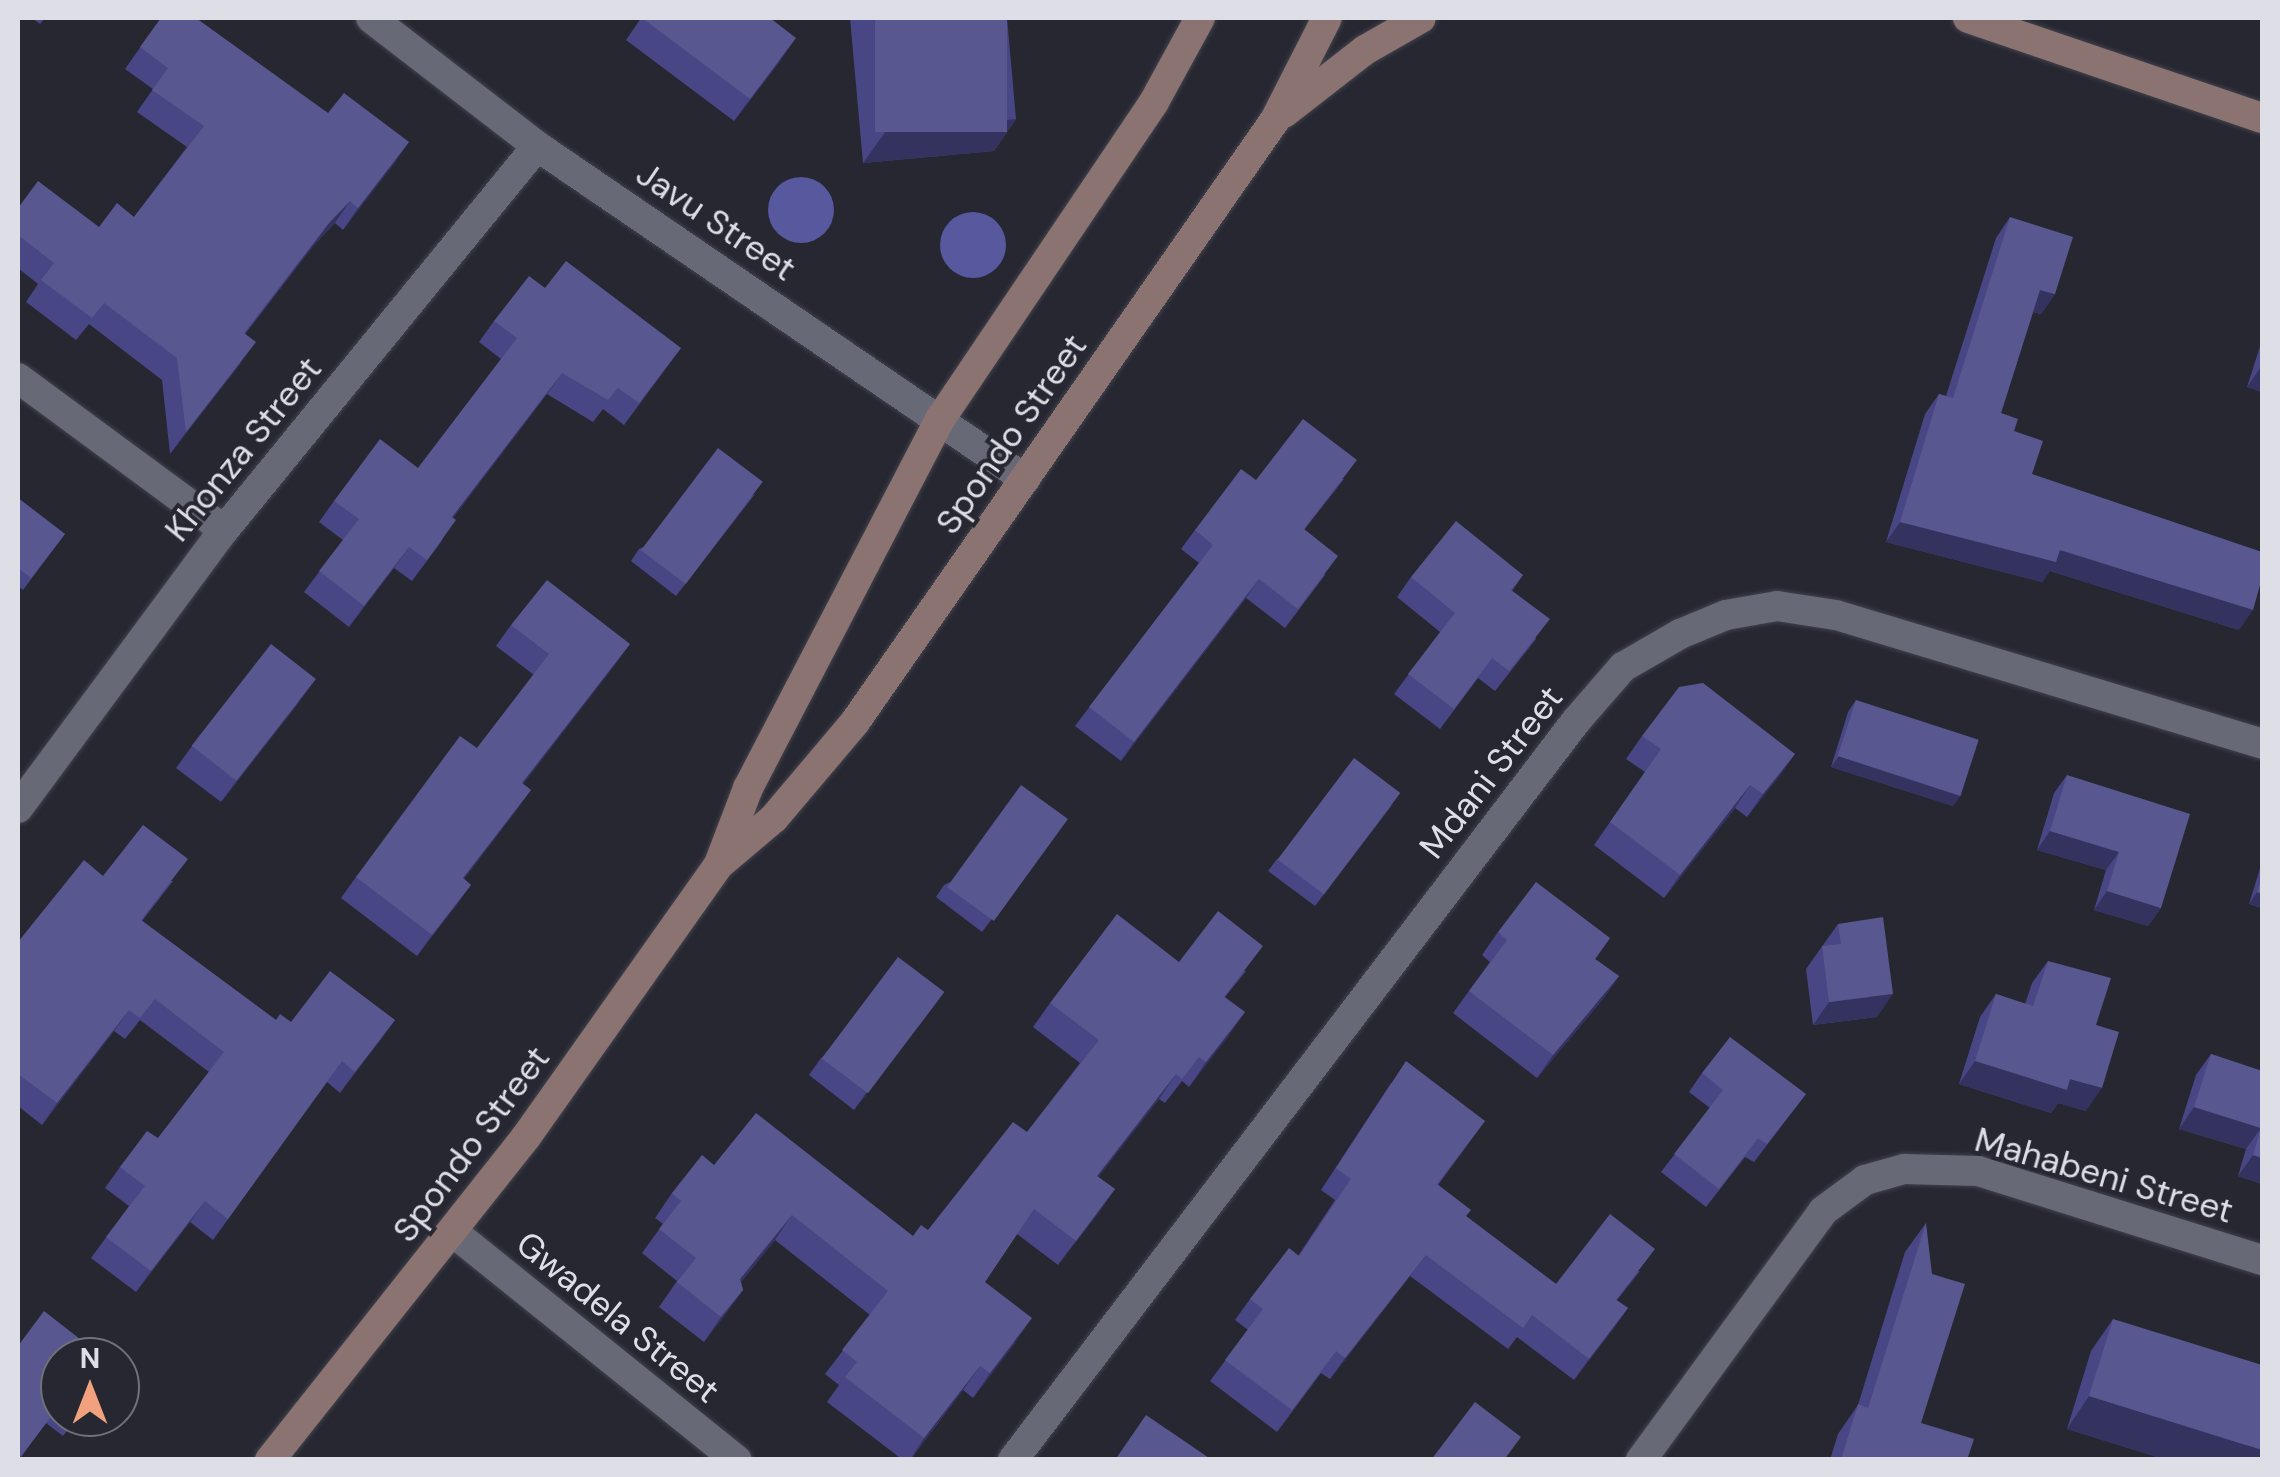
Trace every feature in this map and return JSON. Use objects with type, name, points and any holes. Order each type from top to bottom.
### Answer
[{"type":"main road","name":"Spondo Street","points":[[719,864],[748,788],[941,418],[1154,102],[1200,18]]},
{"type":"main road","name":"Spondo Street","points":[[270,1460],[453,1232],[719,864],[774,818],[855,722],[1275,120],[1327,18]]},
{"type":"main road","points":[[1275,120],[1366,50],[1421,18]]},
{"type":"main road","points":[[1968,18],[2262,118]]},
{"type":"street","name":"Javu Street","points":[[371,18],[537,146],[941,418],[1025,479]]},
{"type":"street","name":"Khonza Street","points":[[18,808],[224,530],[537,146]]},
{"type":"street","points":[[18,378],[224,530]]},
{"type":"street","name":"Mdani Street","points":[[1012,1460],[1623,666],[1726,615],[1777,606],[1836,615],[2262,744]]},
{"type":"street","name":"Mahabeni Street","points":[[1640,1460],[1824,1211],[1866,1180],[1904,1169],[1978,1171],[2262,1260]]},
{"type":"street","name":"Gwadela Street","points":[[453,1232],[737,1460]]},
{"type":"shaded area","points":[[801,177],[824,187],[834,210],[824,233],[801,243],[778,233],[768,210],[778,187]]},
{"type":"shaded area","points":[[973,212],[996,222],[1006,245],[996,268],[973,278],[950,268],[940,245],[950,222]]},
{"type":"building","points":[[161,18],[196,18],[328,113],[344,93],[409,142],[358,208],[350,201],[329,223],[244,333],[256,342],[186,432],[177,358],[104,303],[92,318],[41,280],[54,263],[18,235],[18,208],[38,181],[99,227],[117,203],[134,217],[204,126],[152,90],[168,68],[140,47]]},
{"type":"building","points":[[642,18],[770,18],[796,38],[750,99]]},
{"type":"building","points":[[875,18],[1007,18],[1007,132],[875,132]]},
{"type":"building","points":[[2010,217],[2073,237],[2055,294],[2040,290],[2001,413],[2018,419],[2014,431],[2043,441],[2032,474],[2262,552],[2262,578],[2253,610],[2060,550],[2056,562],[1900,522],[1939,394],[1953,398]]},
{"type":"building","points":[[566,261],[681,348],[639,403],[618,388],[608,400],[562,373],[452,517],[456,520],[427,560],[409,547],[364,606],[319,571],[359,519],[334,501],[380,439],[418,468],[517,338],[494,321],[529,276],[545,288]]},
{"type":"building","points":[[1303,419],[1357,460],[1304,529],[1338,556],[1298,609],[1259,579],[1134,742],[1089,707],[1213,545],[1195,530],[1241,469],[1256,480]]},
{"type":"building","points":[[718,448],[763,482],[686,584],[641,550]]},
{"type":"building","points":[[18,498],[65,534],[31,578],[18,568]]},
{"type":"building","points":[[1456,521],[1523,575],[1511,590],[1550,619],[1509,671],[1492,658],[1454,709],[1408,674],[1455,613],[1411,577]]},
{"type":"building","points":[[547,580],[630,644],[522,783],[531,790],[463,878],[471,885],[432,935],[356,877],[460,736],[477,748],[549,654],[511,625]]},
{"type":"building","points":[[271,644],[316,679],[236,781],[192,746]]},
{"type":"building","points":[[1703,683],[1795,754],[1763,794],[1750,785],[1680,875],[1610,822],[1661,749],[1642,736],[1679,687]]},
{"type":"building","points":[[1856,700],[1979,740],[1960,796],[1838,756]]},
{"type":"building","points":[[1354,758],[1400,793],[1324,894],[1278,859]]},
{"type":"building","points":[[2067,775],[2190,814],[2161,908],[2107,891],[2119,852],[2050,831]]},
{"type":"building","points":[[1021,785],[1068,819],[994,921],[947,887]]},
{"type":"building","points":[[143,825],[188,859],[141,920],[276,1020],[280,1014],[291,1022],[330,971],[395,1020],[355,1072],[342,1061],[228,1219],[205,1201],[151,1271],[106,1237],[145,1186],[120,1167],[147,1131],[158,1138],[224,1052],[155,999],[140,1018],[129,1010],[57,1103],[18,1074],[18,942],[84,860],[103,876]]},
{"type":"building","points":[[1536,882],[1610,938],[1595,959],[1619,976],[1553,1055],[1469,991],[1507,940],[1498,932]]},
{"type":"building","points":[[1218,911],[1263,946],[1224,997],[1245,1012],[1206,1062],[1199,1057],[1182,1079],[1176,1074],[1097,1176],[1115,1189],[1076,1241],[1034,1209],[985,1282],[1032,1318],[990,1373],[980,1366],[924,1438],[845,1377],[857,1362],[842,1350],[888,1291],[792,1215],[740,1279],[743,1290],[721,1317],[677,1282],[696,1258],[659,1229],[681,1201],[672,1193],[702,1155],[714,1165],[756,1113],[913,1236],[921,1225],[928,1230],[1013,1122],[1027,1132],[1099,1040],[1050,1003],[1117,914],[1179,962]]},
{"type":"building","points":[[1883,917],[1893,994],[1829,1002],[1822,946],[1841,944],[1838,924]]},
{"type":"building","points":[[898,957],[944,992],[868,1093],[822,1058]]},
{"type":"building","points":[[2048,961],[2111,978],[2096,1025],[2119,1032],[2102,1088],[2070,1079],[2067,1090],[1975,1061],[1996,994],[2033,1006]]},
{"type":"building","points":[[1730,1037],[1806,1094],[1767,1144],[1758,1138],[1719,1189],[1674,1154],[1723,1090],[1702,1073]]},
{"type":"building","points":[[2211,1054],[2262,1071],[2262,1158],[2253,1155],[2261,1128],[2194,1107]]},
{"type":"building","points":[[1406,1061],[1485,1121],[1437,1184],[1471,1210],[1466,1216],[1556,1284],[1610,1214],[1655,1249],[1616,1300],[1628,1308],[1589,1359],[1532,1315],[1523,1328],[1426,1255],[1345,1358],[1336,1351],[1292,1410],[1225,1360],[1263,1309],[1250,1299],[1289,1248],[1299,1256],[1351,1179],[1336,1168]]},
{"type":"building","points":[[1926,1223],[1932,1274],[1965,1284],[1921,1423],[1974,1439],[1967,1460],[1841,1460],[1858,1404],[1868,1408]]},
{"type":"building","points":[[44,1311],[77,1337],[40,1337],[40,1431],[21,1456],[18,1453],[18,1346]]},
{"type":"building","points":[[2113,1319],[2262,1365],[2262,1450],[2089,1396]]},
{"type":"building","points":[[1475,1402],[1521,1437],[1504,1460],[1431,1460]]},
{"type":"building","points":[[1146,1415],[1212,1460],[1115,1460]]}]
